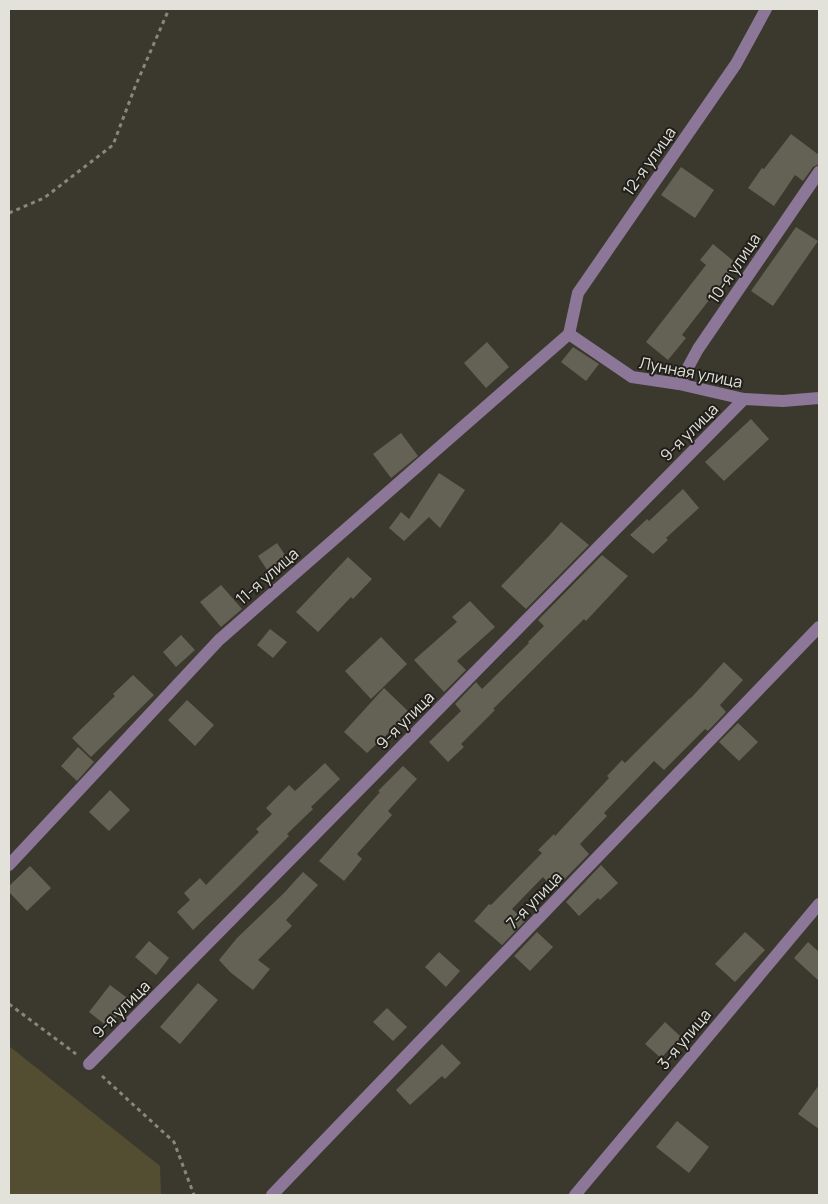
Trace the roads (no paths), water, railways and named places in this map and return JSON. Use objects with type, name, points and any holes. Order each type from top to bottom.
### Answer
[{"type":"street","name":"12-я улица","points":[[569,334],[578,293],[736,64],[766,9]]},
{"type":"street","name":"10-я улица","points":[[679,384],[698,349],[819,172]]},
{"type":"street","name":"Лунная улица","points":[[569,334],[632,378],[679,384],[744,399],[783,401],[819,398]]},
{"type":"street","name":"11-я улица","points":[[9,866],[219,640],[569,334]]},
{"type":"street","name":"9-я улица","points":[[89,1064],[744,399]]},
{"type":"street","name":"7-я улица","points":[[272,1195],[819,627]]},
{"type":"street","name":"3-я улица","points":[[575,1195],[819,904]]}]
